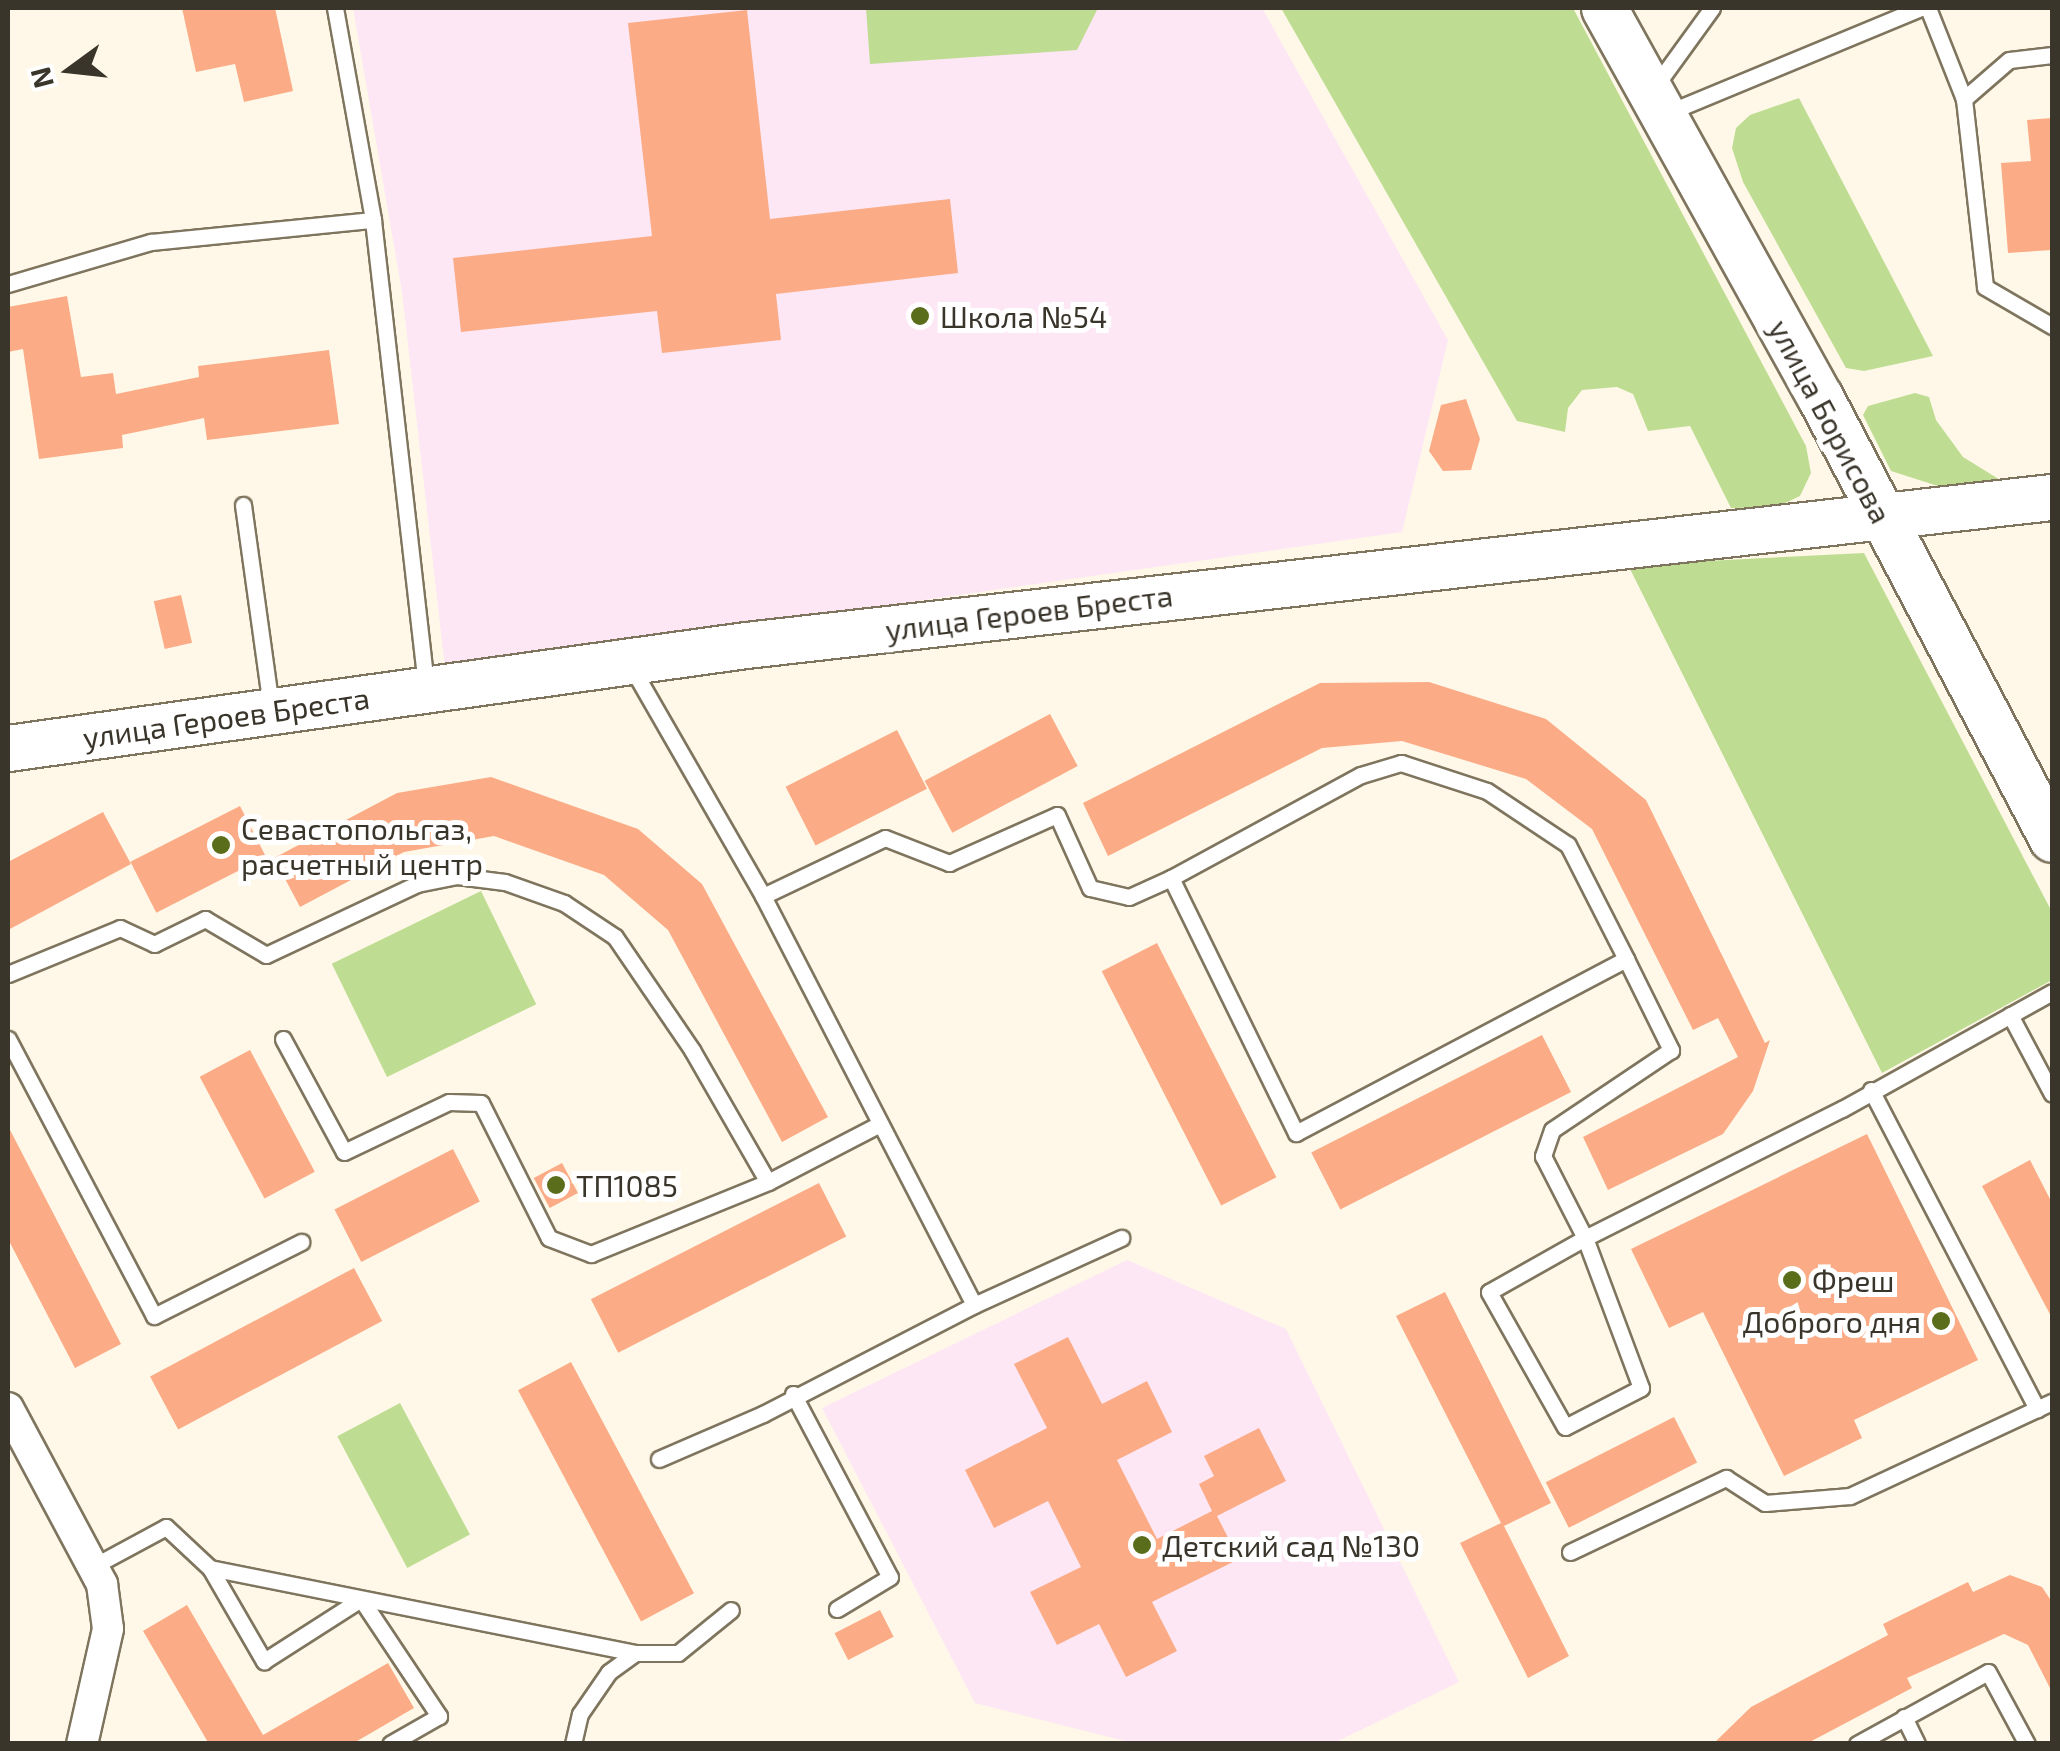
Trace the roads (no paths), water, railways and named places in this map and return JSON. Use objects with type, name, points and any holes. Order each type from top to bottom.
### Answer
[{"type":"street","name":"улица Борисова","points":[[1604,8],[1882,516],[2052,838]]},
{"type":"street","name":"улица Героев Бреста","points":[[8,748],[746,645],[2052,497]]},
{"type":"street","points":[[8,1408],[92,1567],[108,1629],[82,1744]]},
{"type":"lane","points":[[334,8],[373,220],[427,689]]},
{"type":"lane","points":[[1658,103],[1712,8]]},
{"type":"lane","points":[[1658,103],[1920,8]]},
{"type":"lane","points":[[1928,8],[1964,99],[1985,287],[2052,326]]},
{"type":"lane","points":[[1964,99],[2009,60],[2052,55]]},
{"type":"lane","points":[[8,284],[152,242],[373,220]]},
{"type":"lane","points":[[243,505],[272,710]]},
{"type":"lane","points":[[630,664],[764,896],[974,1304]]},
{"type":"lane","points":[[764,896],[884,838],[949,863],[1056,815],[1090,888],[1128,897],[1361,775],[1401,763],[1487,790],[1568,846],[1671,1050],[1552,1130],[1543,1156],[1584,1238],[1641,1388],[1564,1426],[1489,1292],[1584,1238],[2052,992]]},
{"type":"lane","points":[[8,974],[120,928],[154,944],[205,920],[266,955],[418,884],[457,876],[505,882],[564,904],[615,937],[692,1050],[768,1182]]},
{"type":"lane","points":[[1170,878],[1296,1133],[1626,958]]},
{"type":"lane","points":[[2010,1014],[2052,1094]]},
{"type":"lane","points":[[8,1039],[154,1316],[301,1242]]},
{"type":"lane","points":[[283,1039],[344,1152],[449,1102],[481,1102],[549,1238],[592,1254],[768,1182],[880,1124]]},
{"type":"lane","points":[[1570,1552],[1726,1478],[1765,1503],[1850,1496],[2045,1405],[1871,1090]]},
{"type":"lane","points":[[660,1460],[974,1304],[1121,1238]]},
{"type":"lane","points":[[793,1394],[890,1577],[837,1609]]},
{"type":"lane","points":[[92,1567],[166,1527],[210,1568],[264,1661],[361,1599]]},
{"type":"lane","points":[[210,1568],[635,1653],[678,1652],[730,1610]]},
{"type":"lane","points":[[361,1599],[439,1716],[390,1744]]},
{"type":"lane","points":[[573,1744],[580,1714],[599,1686],[635,1653]]},
{"type":"lane","points":[[1857,1744],[1988,1672],[2027,1744]]},
{"type":"lane","points":[[1904,1717],[1918,1744]]},
{"type":"place","name":"Школа №54","points":[[920,316]]},
{"type":"place","name":"Севастопольгаз, расчетный центр","points":[[221,845]]},
{"type":"place","name":"ТП1085","points":[[556,1185]]},
{"type":"place","name":"Фреш","points":[[1792,1280]]},
{"type":"place","name":"Доброго дня","points":[[1941,1321]]},
{"type":"place","name":"Детский сад №130","points":[[1142,1545]]}]
